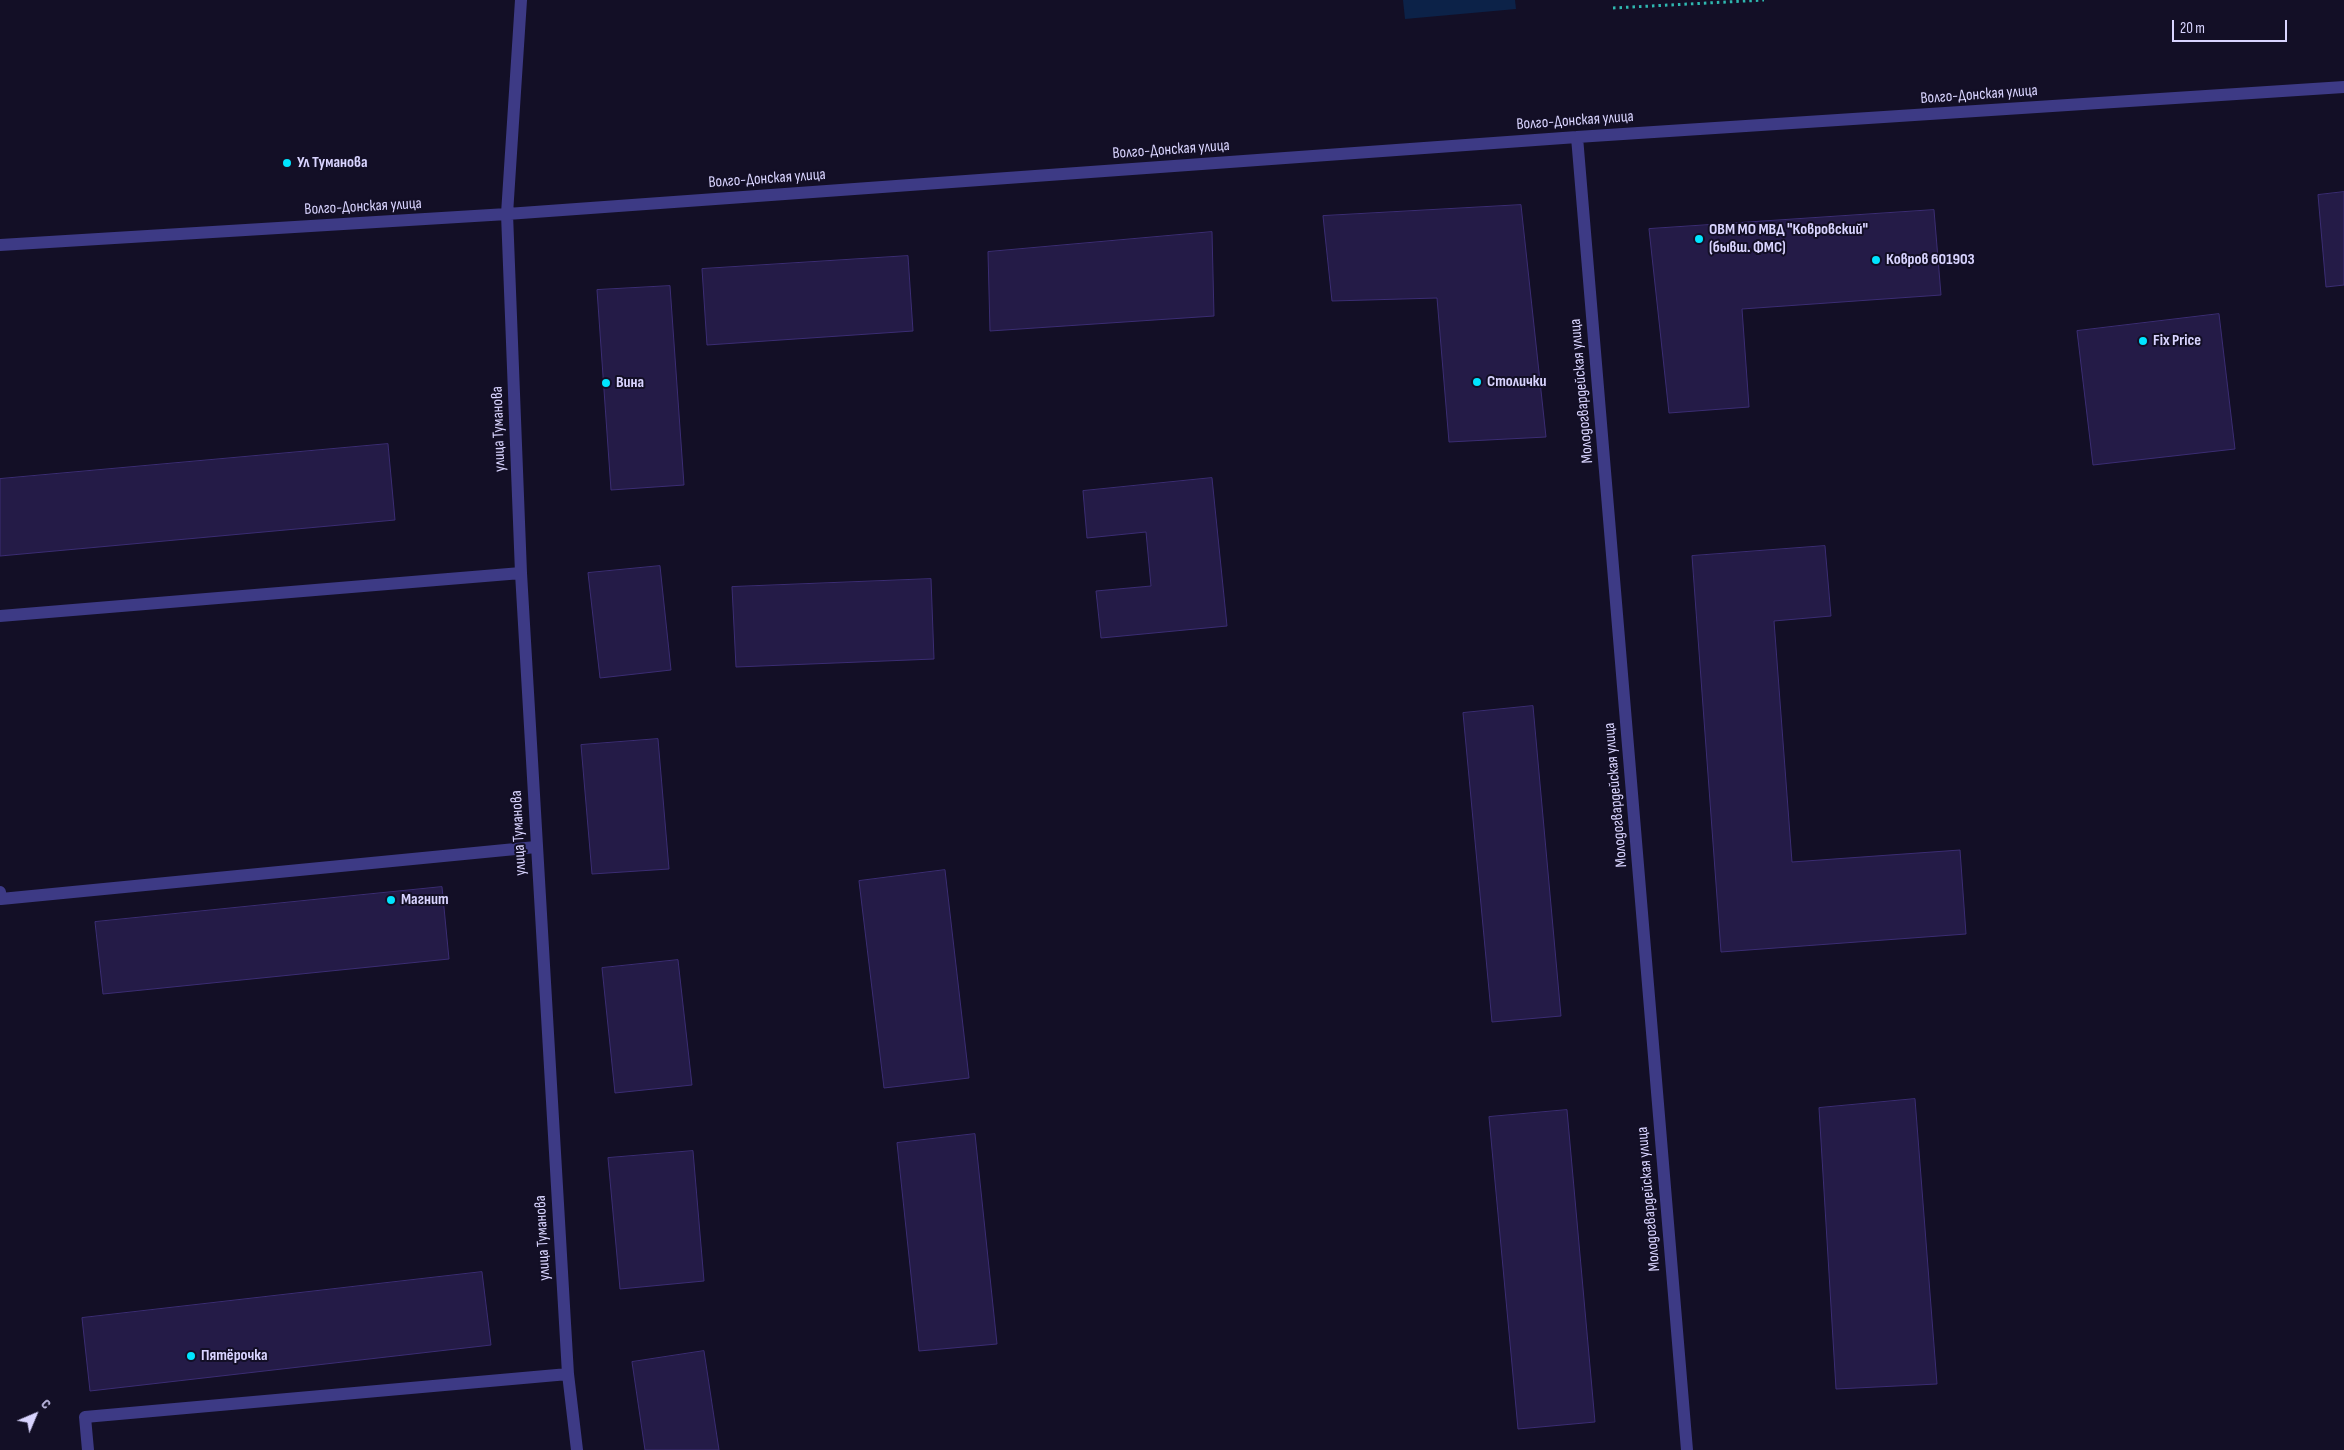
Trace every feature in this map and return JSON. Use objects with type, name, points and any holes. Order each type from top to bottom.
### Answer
[{"type":"street","name":"улица Туманова","points":[[521,0],[507,214],[521,573],[536,847],[568,1374],[577,1450]]},
{"type":"street","name":"Волго-Донская улица","points":[[0,245],[507,214],[1577,137],[2344,87]]},
{"type":"street","name":"Молодогвардейская улица","points":[[1577,137],[1687,1450]]},
{"type":"street","points":[[0,616],[521,573]]},
{"type":"street","points":[[0,892],[1,899],[536,847]]},
{"type":"street","points":[[88,1450],[85,1417],[568,1374]]},
{"type":"path","points":[[1613,8],[1764,0]]},
{"type":"water","points":[[1403,0],[1515,0],[1516,9],[1405,19]]},
{"type":"building","points":[[2344,192],[2344,285],[2326,287],[2318,195]]},
{"type":"building","points":[[1521,205],[1546,437],[1449,442],[1437,298],[1332,301],[1323,216]]},
{"type":"building","points":[[1934,210],[1941,295],[1742,309],[1749,407],[1669,413],[1649,229]]},
{"type":"building","points":[[1212,232],[1214,316],[990,331],[988,252]]},
{"type":"building","points":[[908,256],[913,331],[707,345],[702,269]]},
{"type":"building","points":[[670,286],[684,485],[611,490],[597,290]]},
{"type":"building","points":[[2219,314],[2235,449],[2093,465],[2077,331]]},
{"type":"building","points":[[388,444],[395,520],[0,556],[0,479]]},
{"type":"building","points":[[1212,478],[1227,626],[1101,638],[1096,591],[1151,586],[1146,532],[1087,538],[1083,491]]},
{"type":"building","points":[[1825,546],[1831,616],[1774,621],[1792,862],[1960,850],[1966,934],[1721,952],[1692,556]]},
{"type":"building","points":[[660,566],[671,670],[600,678],[588,573]]},
{"type":"building","points":[[931,579],[934,659],[736,667],[732,587]]},
{"type":"building","points":[[1533,706],[1561,1016],[1492,1022],[1463,713]]},
{"type":"building","points":[[658,739],[669,869],[592,874],[581,745]]},
{"type":"building","points":[[945,870],[969,1078],[884,1088],[859,881]]},
{"type":"building","points":[[442,887],[449,959],[103,994],[95,922]]},
{"type":"building","points":[[678,960],[692,1085],[615,1093],[602,968]]},
{"type":"building","points":[[1915,1099],[1937,1384],[1836,1389],[1819,1108]]},
{"type":"building","points":[[1567,1110],[1595,1422],[1518,1429],[1489,1117]]},
{"type":"building","points":[[975,1134],[997,1344],[919,1351],[897,1143]]},
{"type":"building","points":[[693,1151],[704,1281],[620,1289],[608,1158]]},
{"type":"building","points":[[482,1272],[491,1345],[90,1391],[82,1318]]},
{"type":"building","points":[[704,1351],[719,1450],[645,1450],[632,1362]]},
{"type":"place","name":"Ул Туманова","points":[[287,163]]},
{"type":"place","name":"ОВМ МО МВД \"Ковровский\" (бывш. ФМС)","points":[[1699,239]]},
{"type":"place","name":"Ковров 601903","points":[[1876,260]]},
{"type":"place","name":"Fix Price","points":[[2143,341]]},
{"type":"place","name":"Столички","points":[[1477,382]]},
{"type":"place","name":"Вина","points":[[606,383]]},
{"type":"place","name":"Магнит","points":[[391,900]]},
{"type":"place","name":"Пятёрочка","points":[[191,1356]]}]
